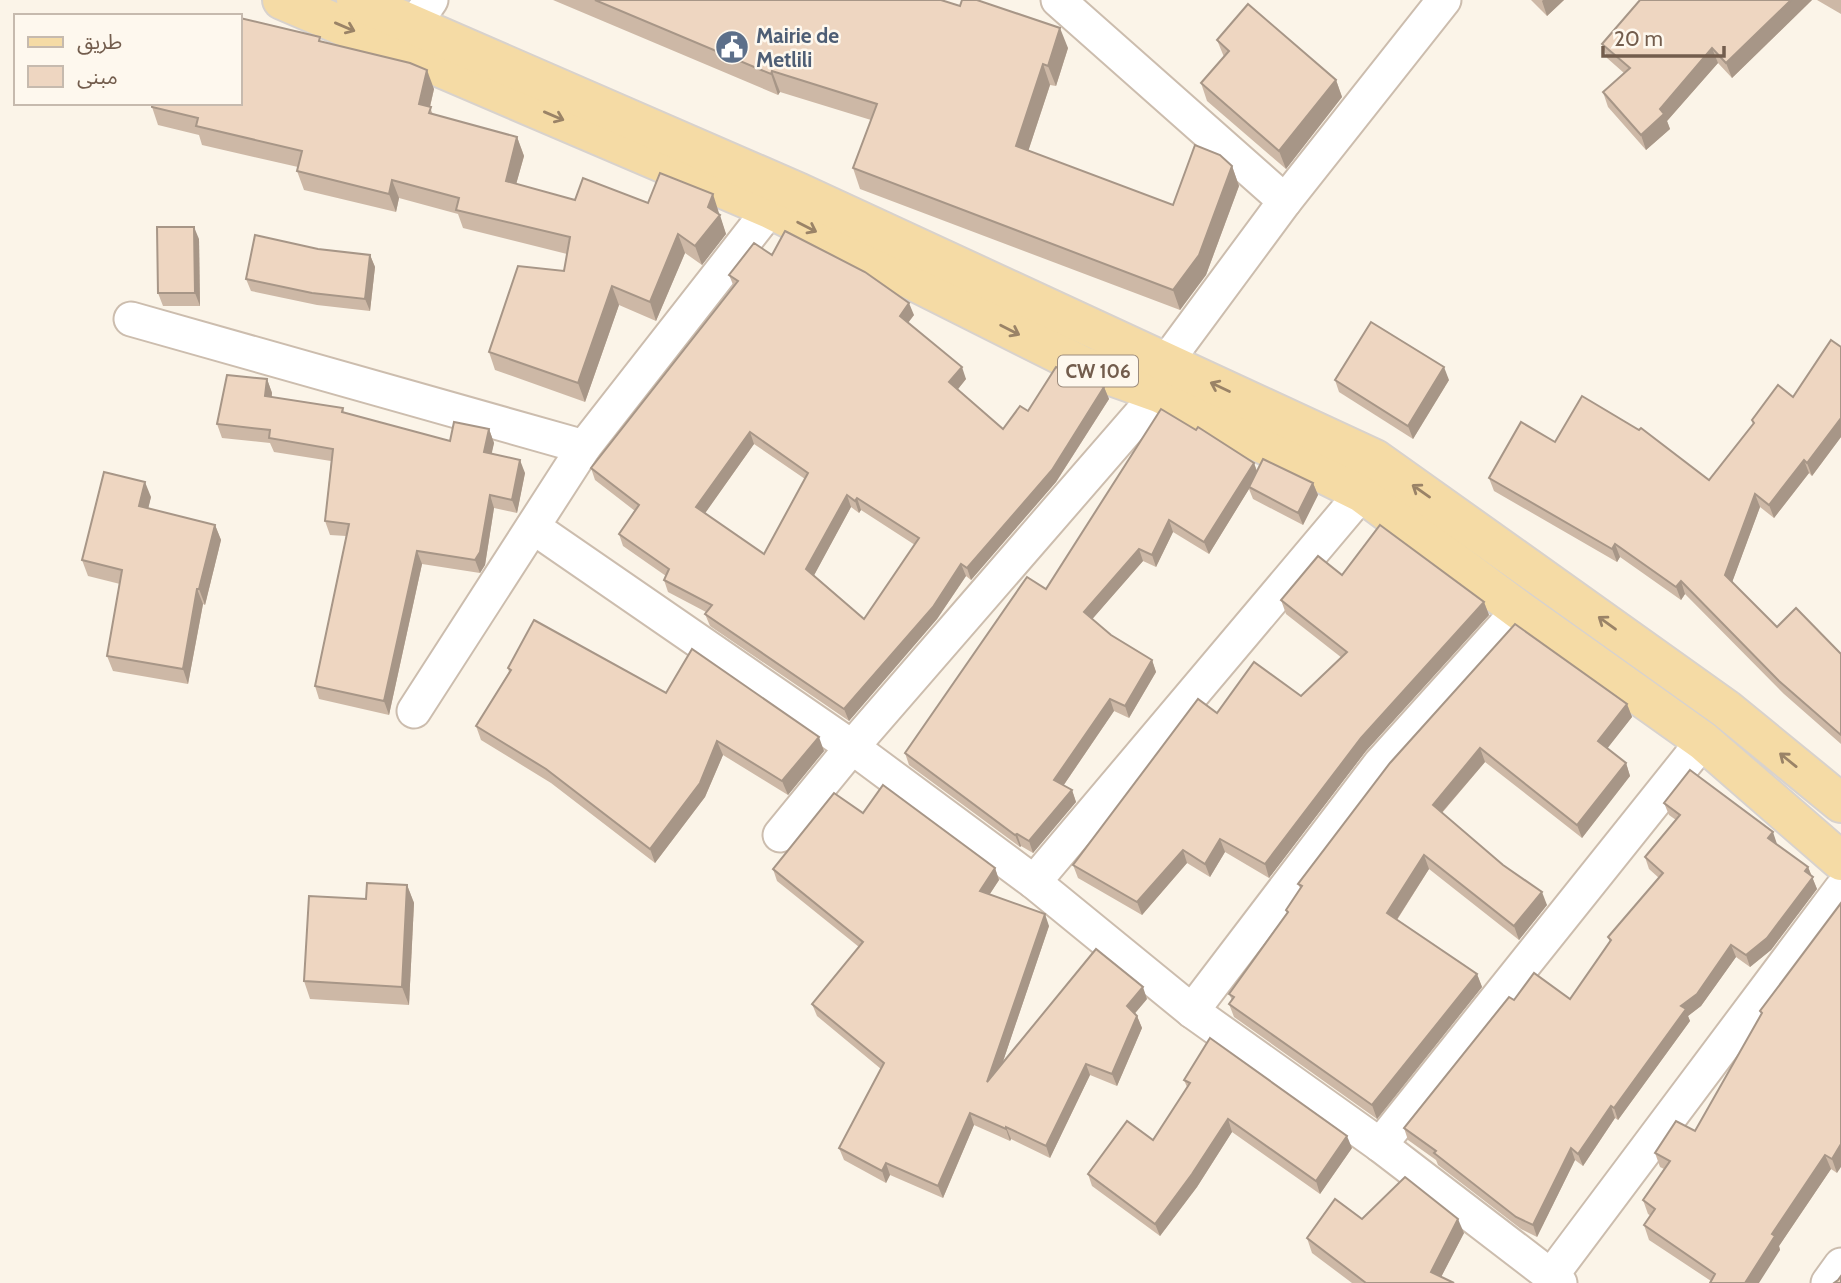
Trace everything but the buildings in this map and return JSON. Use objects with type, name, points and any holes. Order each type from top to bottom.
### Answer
[{"type":"main road","name":"CW 106","points":[[282,0],[414,25],[770,209],[1083,366],[1162,377],[1375,459],[1726,709],[1841,803]]},
{"type":"main road","name":"CW 106","points":[[356,0],[800,194],[1162,377],[1362,493],[1519,610],[1703,741],[1841,862]]},
{"type":"street","points":[[1058,0],[1285,201]]},
{"type":"street","points":[[780,835],[1162,377],[1285,201],[1444,0]]},
{"type":"street","points":[[414,711],[584,447],[770,209]]},
{"type":"street","points":[[131,319],[584,447]]},
{"type":"street","points":[[1034,882],[1362,493]]},
{"type":"street","points":[[533,527],[852,747],[1034,882],[1192,1011],[1380,1145],[1555,1280],[1841,889]]},
{"type":"street","points":[[1192,1011],[1380,764],[1519,610]]},
{"type":"street","points":[[1380,1145],[1703,741]]},
{"type":"street","points":[[1828,1283],[1841,1265]]},
{"type":"place","name":"Mairie de Metlili","points":[[732,47]]}]
